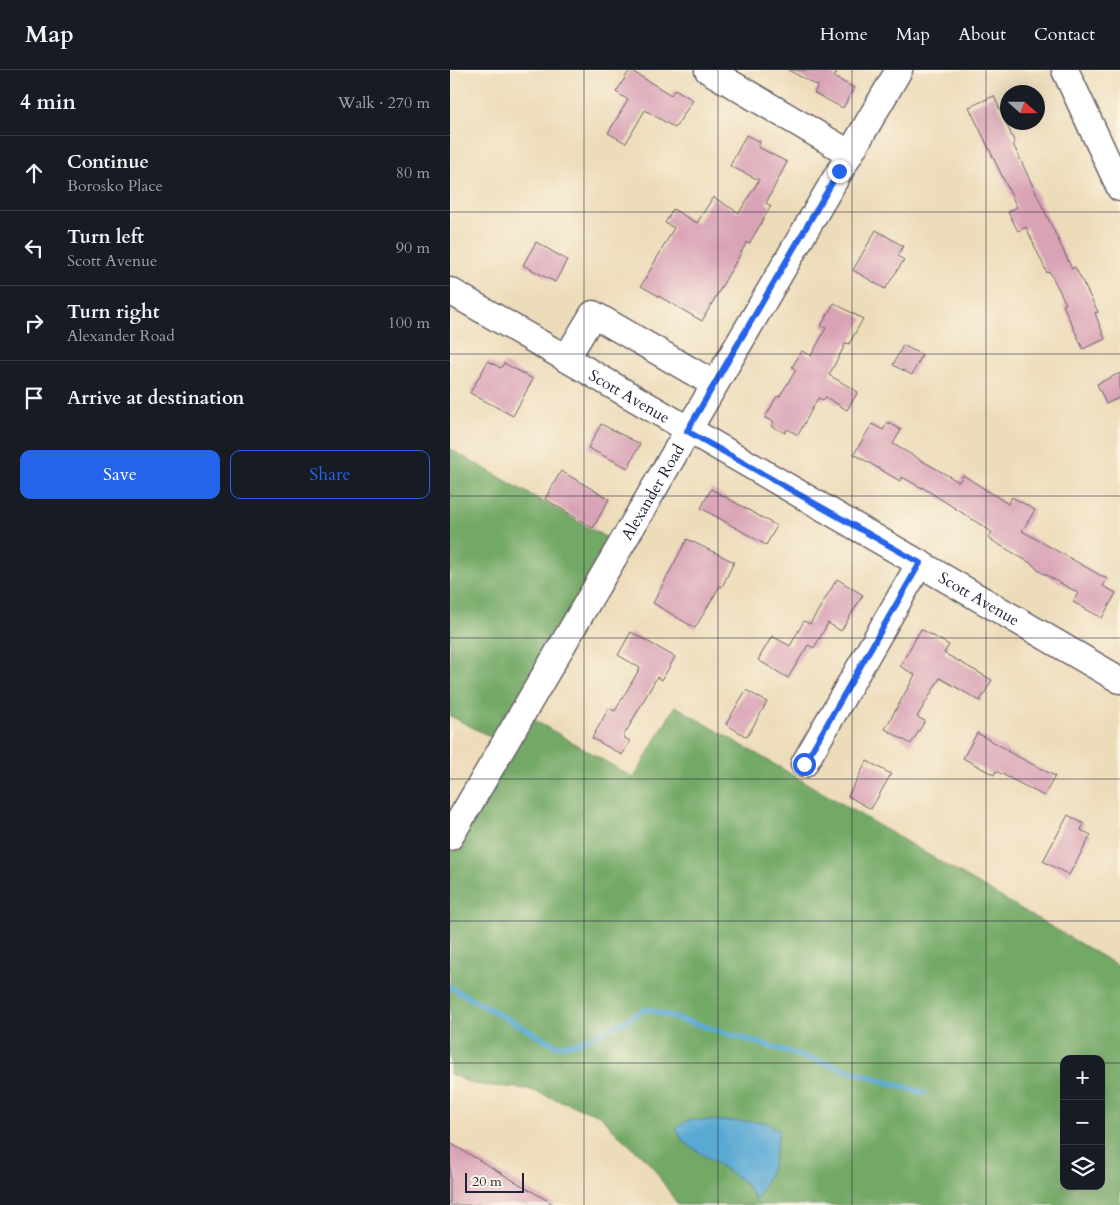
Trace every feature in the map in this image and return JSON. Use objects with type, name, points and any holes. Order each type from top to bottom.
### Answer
[{"type":"street","points":[[708,70],[849,153]]},
{"type":"street","name":"Alexander Road","points":[[450,837],[899,70]]},
{"type":"street","points":[[1065,70],[1120,188]]},
{"type":"street","points":[[1072,70],[1089,121]]},
{"type":"street","name":"Scott Avenue","points":[[450,291],[687,431],[920,563],[1120,680]]},
{"type":"street","points":[[566,359],[594,314],[714,384]]},
{"type":"street","points":[[804,764],[920,563]]},
{"type":"green space","points":[[450,449],[616,543],[515,717],[491,737],[450,716]]},
{"type":"green space","points":[[675,706],[1120,967],[1120,1205],[678,1205],[650,1163],[617,1134],[600,1115],[528,1089],[473,1084],[450,1074],[450,837],[522,713],[634,778]],"holes":[[[772,1168],[755,1199],[744,1182]]]},
{"type":"water","points":[[688,1120],[765,1122],[779,1130],[772,1168],[756,1200],[744,1182],[684,1142],[676,1129]]},
{"type":"building","points":[[630,70],[671,95],[675,89],[693,100],[675,128],[645,110],[626,143],[608,133],[628,100],[616,92]]},
{"type":"building","points":[[788,70],[838,70],[834,77],[854,88],[843,108],[814,93],[818,86]]},
{"type":"building","points":[[994,96],[1000,109],[1000,130],[1009,130],[1015,143],[1013,144],[1072,269],[1075,267],[1098,312],[1095,313],[1105,339],[1083,349],[1063,305],[1066,304],[1050,272],[1047,273],[1026,227],[1018,231],[1008,212],[1017,207],[969,107]]},
{"type":"building","points":[[746,135],[760,142],[758,147],[787,162],[766,203],[771,206],[749,244],[747,242],[702,321],[641,286],[674,228],[665,223],[673,209],[697,223],[713,197],[739,213],[759,180],[730,166]]},
{"type":"building","points":[[876,230],[903,246],[898,256],[904,260],[885,289],[853,270]]},
{"type":"building","points":[[536,242],[567,260],[555,282],[523,265]]},
{"type":"building","points":[[834,303],[863,319],[849,344],[846,343],[829,375],[858,392],[847,410],[826,397],[823,400],[818,398],[798,435],[787,429],[785,433],[771,426],[774,422],[765,418],[777,396],[779,397],[796,370],[792,367],[802,351],[811,356],[826,328],[821,326]]},
{"type":"building","points":[[903,345],[922,355],[912,375],[893,365]]},
{"type":"building","points":[[488,361],[501,368],[504,363],[533,379],[513,416],[470,393]]},
{"type":"building","points":[[1120,373],[1120,397],[1106,404],[1097,384]]},
{"type":"building","points":[[888,422],[901,430],[893,444],[959,482],[963,475],[1008,504],[1012,497],[1035,510],[1022,531],[1107,579],[1103,586],[1116,593],[1102,618],[1073,602],[1078,593],[1039,571],[1032,564],[988,538],[992,532],[922,487],[902,477],[900,481],[854,454],[872,424],[883,430]]},
{"type":"building","points":[[601,424],[640,444],[628,468],[588,448]]},
{"type":"building","points":[[561,471],[609,499],[593,528],[545,499]]},
{"type":"building","points":[[711,489],[777,526],[766,545],[701,508]]},
{"type":"building","points":[[687,539],[734,562],[722,587],[720,586],[695,628],[653,603]]},
{"type":"building","points":[[837,579],[863,595],[841,631],[828,623],[814,648],[808,645],[788,678],[758,660],[772,636],[790,646],[804,621],[810,624]]},
{"type":"building","points":[[921,629],[949,645],[944,653],[992,680],[980,701],[940,678],[917,717],[925,721],[911,744],[885,729],[915,675],[900,666]]},
{"type":"building","points":[[631,632],[675,657],[662,680],[657,677],[623,737],[630,741],[622,755],[592,738],[609,708],[615,711],[640,668],[618,655]]},
{"type":"building","points":[[746,690],[767,702],[747,737],[726,724]]},
{"type":"building","points":[[977,733],[1055,776],[1044,796],[996,771],[994,775],[963,758]]},
{"type":"building","points":[[867,761],[891,774],[871,809],[848,796]]},
{"type":"building","points":[[1068,815],[1084,824],[1081,830],[1091,835],[1069,875],[1043,861]]},
{"type":"building","points":[[450,1143],[555,1205],[450,1205]]},
{"type":"waterway","points":[[450,987],[557,1046],[577,1043],[620,1024],[646,1009],[924,1093]]},
{"type":"route","points":[[804,764],[920,563],[687,431],[839,171]]}]
